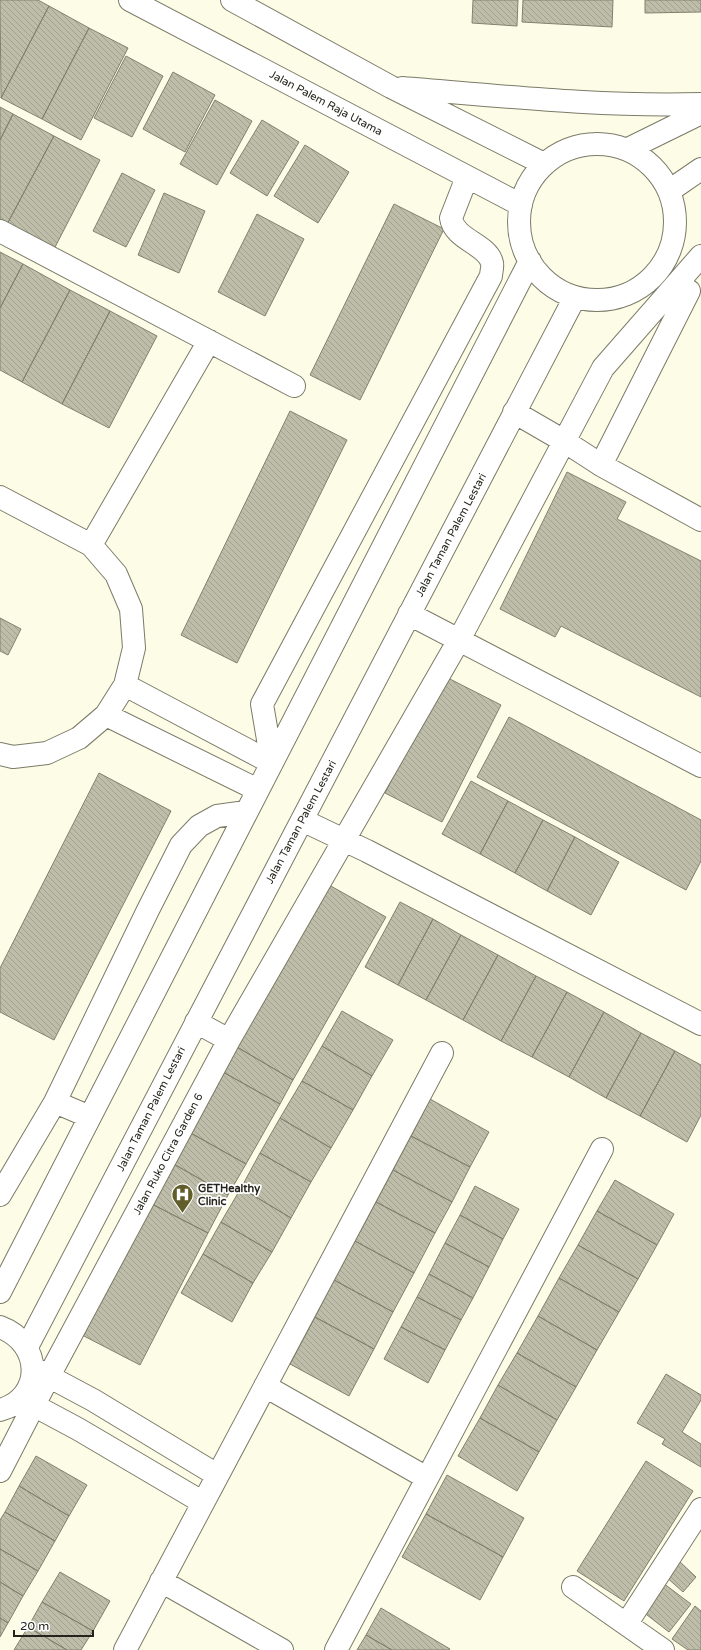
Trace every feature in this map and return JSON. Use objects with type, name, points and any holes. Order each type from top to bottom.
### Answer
[{"type":"street","name":"Jalan Palem Raja Utama","points":[[130,0],[521,205]]},
{"type":"street","points":[[232,0],[391,87],[544,164]]},
{"type":"street","points":[[391,87],[554,101],[620,104],[701,104]]},
{"type":"street","points":[[628,150],[701,113]]},
{"type":"street","points":[[599,143],[618,146],[628,150],[652,166],[669,191],[674,210],[674,234],[667,258],[655,274],[641,287],[623,296],[604,300],[594,300],[575,297],[561,291],[542,277],[526,253],[521,234],[519,214],[524,194],[544,164],[561,153],[579,145],[599,143]]},
{"type":"street","points":[[669,191],[701,169]]},
{"type":"street","points":[[272,763],[262,704],[491,276],[493,265],[490,256],[457,231],[452,224],[451,218],[467,177]]},
{"type":"street","points":[[0,231],[294,386]]},
{"type":"street","points":[[601,465],[689,291],[701,256]]},
{"type":"street","points":[[0,1292],[530,261]]},
{"type":"street","name":"Jalan Ruko Citra Garden 6","points":[[36,1364],[230,1040],[343,840],[459,640],[603,368],[689,291]]},
{"type":"street","name":"Jalan Taman Palem Lestari","points":[[36,1364],[196,1022],[575,297]]},
{"type":"street","points":[[91,545],[208,341]]},
{"type":"street","points":[[514,412],[564,441],[601,465],[701,520]]},
{"type":"street","points":[[387,469],[416,483]]},
{"type":"street","points":[[0,497],[91,545],[116,574],[131,609],[134,648],[125,685],[106,715],[80,738],[48,752],[13,757],[0,754]]},
{"type":"street","points":[[409,614],[701,766]]},
{"type":"street","points":[[125,685],[272,763]]},
{"type":"street","points":[[106,715],[258,790]]},
{"type":"street","points":[[0,1195],[55,1102],[144,917],[181,845],[199,826],[217,816],[246,812]]},
{"type":"street","points":[[302,820],[701,1024]]},
{"type":"street","points":[[196,1022],[230,1040]]},
{"type":"street","points":[[125,1650],[202,1502],[442,1052]]},
{"type":"street","points":[[55,1102],[90,1117]]},
{"type":"street","points":[[336,1650],[602,1149]]},
{"type":"street","points":[[0,1327],[15,1334],[36,1364],[100,1405],[217,1475]]},
{"type":"street","points":[[0,1471],[27,1402],[30,1384],[36,1364]]},
{"type":"street","points":[[265,1386],[427,1478]]},
{"type":"street","points":[[0,1410],[27,1402],[78,1429],[202,1502]]},
{"type":"street","points":[[627,1623],[701,1509]]},
{"type":"street","points":[[161,1581],[282,1650]]},
{"type":"street","points":[[573,1587],[627,1623],[663,1650]]},
{"type":"building","points":[[0,0],[38,0],[49,6],[1,98]]},
{"type":"building","points":[[473,0],[518,0],[517,26],[472,23]]},
{"type":"building","points":[[523,0],[613,0],[612,27],[522,22]]},
{"type":"building","points":[[645,0],[701,0],[701,12],[645,13]]},
{"type":"building","points":[[49,6],[89,28],[42,119],[1,98]]},
{"type":"building","points":[[89,28],[128,48],[81,140],[42,119]]},
{"type":"building","points":[[126,56],[163,76],[132,137],[94,118]]},
{"type":"building","points":[[173,72],[215,95],[185,152],[143,129]]},
{"type":"building","points":[[215,100],[252,121],[217,185],[180,164]]},
{"type":"building","points":[[0,107],[13,114],[0,140]]},
{"type":"building","points":[[13,114],[54,136],[5,228],[0,225],[0,140]]},
{"type":"building","points":[[262,120],[299,142],[267,196],[230,173]]},
{"type":"building","points":[[54,136],[100,160],[52,253],[5,228]]},
{"type":"building","points":[[305,145],[349,172],[318,223],[274,196]]},
{"type":"building","points":[[122,173],[155,190],[126,247],[93,231]]},
{"type":"building","points":[[164,193],[205,211],[179,273],[138,255]]},
{"type":"building","points":[[394,204],[444,229],[360,400],[310,375]]},
{"type":"building","points":[[257,214],[304,239],[265,316],[218,292]]},
{"type":"building","points":[[0,252],[23,264],[0,308]]},
{"type":"building","points":[[23,264],[70,290],[22,382],[0,370],[0,308]]},
{"type":"building","points":[[70,290],[110,311],[62,404],[22,382]]},
{"type":"building","points":[[110,311],[157,336],[109,428],[62,404]]},
{"type":"building","points":[[290,411],[347,440],[237,663],[181,635]]},
{"type":"building","points":[[567,472],[626,502],[617,519],[701,561],[701,697],[561,626],[555,637],[500,609]]},
{"type":"building","points":[[0,618],[21,629],[8,655],[0,651]]},
{"type":"building","points":[[444,676],[501,705],[442,822],[385,793]]},
{"type":"building","points":[[509,717],[701,820],[701,861],[686,890],[477,777]]},
{"type":"building","points":[[99,773],[171,811],[54,1040],[0,1012],[0,968]]},
{"type":"building","points":[[471,781],[508,801],[480,854],[442,834]]},
{"type":"building","points":[[508,801],[543,820],[515,873],[480,854]]},
{"type":"building","points":[[543,820],[575,837],[547,891],[515,873]]},
{"type":"building","points":[[575,837],[619,862],[591,915],[547,891]]},
{"type":"building","points":[[329,885],[386,917],[293,1080],[237,1047]]},
{"type":"building","points":[[400,902],[433,919],[398,985],[365,967]]},
{"type":"building","points":[[433,919],[461,935],[426,1000],[398,985]]},
{"type":"building","points":[[461,935],[498,955],[463,1020],[426,1000]]},
{"type":"building","points":[[498,955],[536,976],[501,1041],[463,1020]]},
{"type":"building","points":[[536,976],[567,992],[532,1057],[501,1041]]},
{"type":"building","points":[[567,992],[604,1012],[569,1077],[532,1057]]},
{"type":"building","points":[[342,1011],[393,1040],[372,1076],[322,1046]]},
{"type":"building","points":[[604,1012],[641,1033],[606,1098],[569,1077]]},
{"type":"building","points":[[641,1033],[675,1051],[640,1116],[606,1098]]},
{"type":"building","points":[[322,1046],[372,1076],[353,1110],[302,1081]]},
{"type":"building","points":[[237,1047],[293,1080],[280,1104],[223,1072]]},
{"type":"building","points":[[675,1051],[701,1065],[701,1115],[687,1142],[640,1116]]},
{"type":"building","points":[[223,1072],[280,1104],[246,1164],[189,1132]]},
{"type":"building","points":[[302,1081],[353,1110],[331,1148],[280,1118]]},
{"type":"building","points":[[430,1099],[489,1132],[470,1167],[411,1136]]},
{"type":"building","points":[[280,1118],[331,1148],[311,1182],[260,1153]]},
{"type":"building","points":[[189,1132],[246,1164],[228,1195],[172,1163]]},
{"type":"building","points":[[411,1136],[470,1167],[452,1202],[393,1170]]},
{"type":"building","points":[[260,1153],[311,1182],[291,1218],[241,1188]]},
{"type":"building","points":[[172,1163],[228,1195],[208,1233],[150,1203]]},
{"type":"building","points":[[393,1170],[452,1202],[435,1233],[376,1202]]},
{"type":"building","points":[[615,1180],[674,1214],[657,1245],[597,1211]]},
{"type":"building","points":[[475,1186],[519,1209],[503,1239],[460,1215]]},
{"type":"building","points":[[241,1188],[291,1218],[272,1252],[221,1222]]},
{"type":"building","points":[[376,1202],[435,1233],[414,1273],[355,1241]]},
{"type":"building","points":[[150,1203],[208,1233],[140,1365],[82,1335]]},
{"type":"building","points":[[597,1211],[657,1245],[638,1279],[578,1245]]},
{"type":"building","points":[[460,1215],[503,1239],[489,1267],[445,1243]]},
{"type":"building","points":[[221,1222],[272,1252],[253,1283],[203,1254]]},
{"type":"building","points":[[355,1241],[414,1273],[393,1312],[334,1280]]},
{"type":"building","points":[[445,1243],[489,1267],[473,1298],[429,1274]]},
{"type":"building","points":[[578,1245],[638,1279],[619,1312],[559,1278]]},
{"type":"building","points":[[203,1254],[253,1283],[232,1322],[181,1293]]},
{"type":"building","points":[[429,1274],[473,1298],[461,1320],[417,1297]]},
{"type":"building","points":[[559,1278],[619,1312],[597,1350],[538,1316]]},
{"type":"building","points":[[334,1280],[393,1312],[374,1349],[315,1317]]},
{"type":"building","points":[[417,1297],[461,1320],[445,1350],[401,1327]]},
{"type":"building","points":[[538,1316],[597,1350],[576,1387],[517,1353]]},
{"type":"building","points":[[315,1317],[374,1349],[349,1396],[290,1364]]},
{"type":"building","points":[[401,1327],[445,1350],[428,1383],[384,1359]]},
{"type":"building","points":[[517,1353],[576,1387],[557,1420],[498,1385]]},
{"type":"building","points":[[666,1374],[701,1395],[701,1400],[682,1432],[701,1444],[701,1467],[662,1444],[665,1439],[637,1423]]},
{"type":"building","points":[[498,1385],[557,1420],[539,1452],[480,1418]]},
{"type":"building","points":[[480,1418],[539,1452],[517,1491],[458,1456]]},
{"type":"building","points":[[36,1456],[87,1485],[69,1516],[19,1486]]},
{"type":"building","points":[[646,1461],[693,1491],[624,1601],[577,1571]]},
{"type":"building","points":[[447,1475],[524,1518],[503,1557],[426,1514]]},
{"type":"building","points":[[19,1486],[69,1516],[55,1541],[5,1512]]},
{"type":"building","points":[[5,1512],[55,1541],[38,1571],[0,1549],[0,1520]]},
{"type":"building","points":[[426,1514],[503,1557],[480,1600],[402,1557]]},
{"type":"building","points":[[0,1549],[38,1571],[23,1596],[0,1582]]},
{"type":"building","points":[[678,1560],[696,1577],[683,1592],[664,1575]]},
{"type":"building","points":[[60,1572],[110,1601],[93,1631],[42,1602]]},
{"type":"building","points":[[659,1580],[691,1604],[669,1632],[638,1608]]},
{"type":"building","points":[[0,1582],[23,1596],[8,1623],[0,1618]]},
{"type":"building","points":[[42,1602],[93,1631],[81,1650],[67,1650],[28,1627]]},
{"type":"building","points":[[695,1606],[701,1611],[701,1650],[688,1650],[672,1639]]},
{"type":"building","points":[[381,1608],[450,1649],[392,1650],[366,1635]]},
{"type":"building","points":[[0,1618],[8,1623],[0,1637]]},
{"type":"building","points":[[28,1627],[67,1650],[14,1650]]},
{"type":"building","points":[[366,1635],[392,1650],[357,1650]]},
{"type":"place","name":"GETHealthy Clinic","points":[[183,1214]]}]
